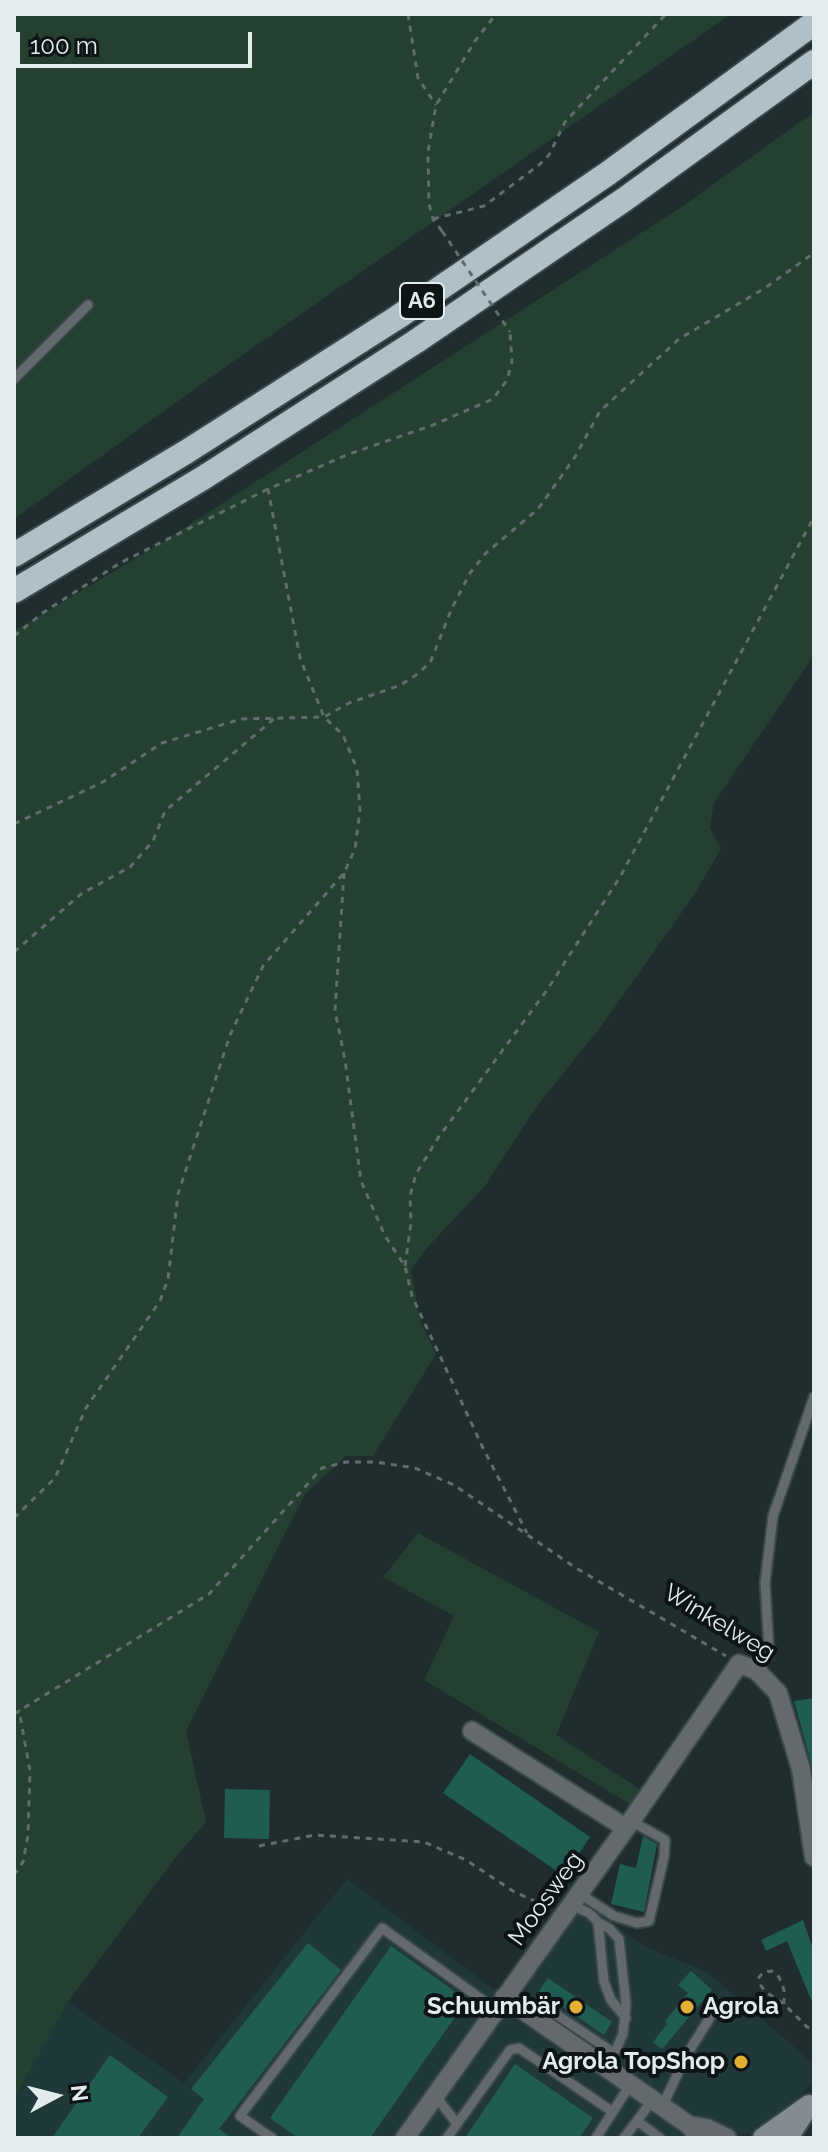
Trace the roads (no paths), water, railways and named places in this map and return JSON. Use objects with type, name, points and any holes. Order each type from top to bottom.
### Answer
[{"type":"highway","name":"A6","points":[[14,555],[221,430],[398,317],[643,149],[814,23]]},
{"type":"highway","name":"A6","points":[[14,591],[238,456],[451,319],[625,199],[814,62]]},
{"type":"main road","points":[[763,2138],[811,2102]]},
{"type":"main road","points":[[788,2138],[811,2102]]},
{"type":"street","name":"Moosweg","points":[[405,2138],[629,1824],[748,1667]]},
{"type":"street","name":"Winkelweg","points":[[748,1667],[778,1693],[801,1769],[814,1857]]},
{"type":"street","points":[[472,1731],[629,1824]]},
{"type":"street","points":[[500,2003],[610,2061],[630,2085],[694,2131],[706,2128],[727,2138]]},
{"type":"lane","points":[[14,379],[88,305]]},
{"type":"lane","points":[[748,1667],[768,1656],[765,1583],[773,1516],[814,1397]]},
{"type":"lane","points":[[572,1905],[637,1923],[649,1921],[665,1840],[629,1824]]},
{"type":"lane","points":[[545,2007],[610,2061],[623,2034],[626,2018],[619,1939],[589,1913],[572,1905]]},
{"type":"lane","points":[[598,1922],[603,1979],[611,2000],[626,2018]]},
{"type":"lane","points":[[272,2138],[240,2116],[382,1928],[500,2003]]},
{"type":"lane","points":[[624,2138],[637,2121],[657,2104],[711,2016]]},
{"type":"lane","points":[[447,2138],[510,2050],[519,2048],[613,2112]]},
{"type":"lane","points":[[596,2138],[630,2085]]},
{"type":"lane","points":[[435,2095],[457,2124]]},
{"type":"lane","points":[[637,2121],[660,2138]]},
{"type":"place","name":"Schuumbär","points":[[576,2007]]},
{"type":"place","name":"Agrola","points":[[687,2007]]},
{"type":"place","name":"Agrola TopShop","points":[[741,2062]]}]
